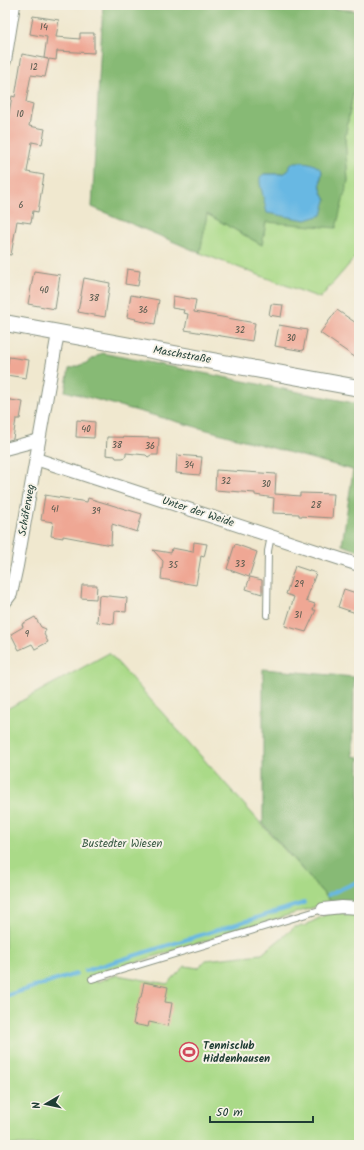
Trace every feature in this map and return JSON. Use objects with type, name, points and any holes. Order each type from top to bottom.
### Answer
[{"type":"street","points":[[5,60],[7,36],[14,5]]},
{"type":"street","name":"Maschstraße","points":[[5,323],[359,388]]},
{"type":"street","name":"Schäferweg","points":[[5,602],[11,594],[17,566],[58,333]]},
{"type":"street","points":[[5,449],[39,440]]},
{"type":"street","name":"Unter der Weide","points":[[36,459],[359,565]]},
{"type":"street","points":[[323,909],[342,907],[359,908]]},
{"type":"lane","points":[[267,615],[268,551],[271,536]]},
{"type":"lane","points":[[92,979],[323,909]]},
{"type":"green space","points":[[103,5],[328,5],[328,8],[359,11],[359,94],[353,93],[345,138],[348,181],[336,228],[266,222],[262,245],[207,214],[200,253],[92,207]],"holes":[[[288,171],[322,171],[321,186],[322,193],[326,200],[264,174],[283,174]]]},
{"type":"green space","points":[[353,93],[359,94],[359,253],[320,298],[200,253],[207,214],[262,245],[266,222],[348,181],[345,138]]},
{"type":"green space","points":[[102,353],[359,404],[359,551],[342,545],[353,470],[65,391],[69,369],[86,363]]},
{"type":"green space","name":"Bustedter Wiesen","points":[[109,653],[331,902],[95,975],[97,982],[117,975],[167,984],[185,966],[198,968],[206,960],[262,954],[295,927],[304,926],[331,912],[359,914],[359,1145],[5,1145],[5,710]]},
{"type":"green space","points":[[263,669],[354,677],[353,756],[359,757],[359,904],[331,902],[263,824]]},
{"type":"water","points":[[295,162],[306,162],[313,164],[322,171],[321,186],[322,193],[326,200],[322,215],[306,220],[267,213],[260,177],[264,174],[283,174],[288,171],[289,166]]},
{"type":"building","points":[[33,16],[59,20],[56,37],[80,39],[80,33],[94,33],[94,53],[57,51],[56,60],[49,59],[45,77],[31,75],[26,102],[33,104],[29,126],[45,129],[42,144],[32,142],[27,172],[44,175],[38,212],[33,211],[31,223],[17,221],[11,255],[5,254],[5,136],[12,96],[15,97],[22,54],[48,59],[44,58],[47,37],[30,34]]},
{"type":"building","points":[[127,269],[140,271],[138,286],[125,284]]},
{"type":"building","points":[[34,271],[60,275],[55,309],[28,304]]},
{"type":"building","points":[[84,278],[110,283],[105,317],[78,312]]},
{"type":"building","points":[[131,295],[159,300],[155,324],[127,317]]},
{"type":"building","points":[[173,296],[196,300],[194,312],[255,323],[252,341],[185,330],[188,314],[183,313],[184,310],[172,308]]},
{"type":"building","points":[[271,304],[283,305],[281,317],[269,315]]},
{"type":"building","points":[[337,310],[359,325],[359,360],[320,333]]},
{"type":"building","points":[[279,325],[307,330],[303,351],[275,346]]},
{"type":"building","points":[[9,357],[29,360],[26,378],[6,375]]},
{"type":"building","points":[[5,399],[23,402],[20,419],[16,419],[13,439],[5,441]]},
{"type":"building","points":[[77,420],[95,422],[94,438],[76,437]]},
{"type":"building","points":[[107,437],[159,438],[158,455],[151,455],[148,457],[146,455],[126,453],[126,456],[123,458],[116,458],[115,456],[106,455]]},
{"type":"building","points":[[177,455],[202,457],[200,475],[176,473]]},
{"type":"building","points":[[216,470],[276,474],[275,494],[300,496],[300,493],[334,494],[332,518],[273,513],[274,498],[255,495],[255,493],[215,490]]},
{"type":"building","points":[[45,495],[87,502],[88,498],[142,514],[137,532],[112,524],[111,545],[63,536],[63,538],[51,536],[53,522],[41,520]]},
{"type":"building","points":[[194,542],[207,544],[204,557],[201,556],[196,585],[161,579],[163,561],[153,550],[171,553],[172,548],[193,552]]},
{"type":"building","points":[[235,544],[257,552],[249,577],[227,569]]},
{"type":"building","points":[[295,566],[316,573],[306,601],[315,604],[313,610],[316,610],[306,632],[285,626],[294,597],[286,594]]},
{"type":"building","points":[[250,577],[262,580],[262,594],[246,589]]},
{"type":"building","points":[[82,585],[97,585],[96,599],[81,598]]},
{"type":"building","points":[[344,589],[359,594],[359,614],[338,607]]},
{"type":"building","points":[[99,595],[127,598],[126,612],[115,611],[114,624],[97,622]]},
{"type":"building","points":[[35,617],[41,627],[46,629],[44,634],[48,642],[35,649],[32,644],[19,650],[11,634],[23,627],[22,624]]},
{"type":"building","points":[[144,982],[168,987],[165,1002],[172,1003],[168,1026],[149,1022],[148,1027],[133,1024]]},
{"type":"waterway","points":[[328,895],[359,881]]},
{"type":"waterway","points":[[85,971],[304,903]]},
{"type":"waterway","points":[[5,996],[76,974]]},
{"type":"place","name":"Tennisclub Hiddenhausen","points":[[189,1052]]}]
